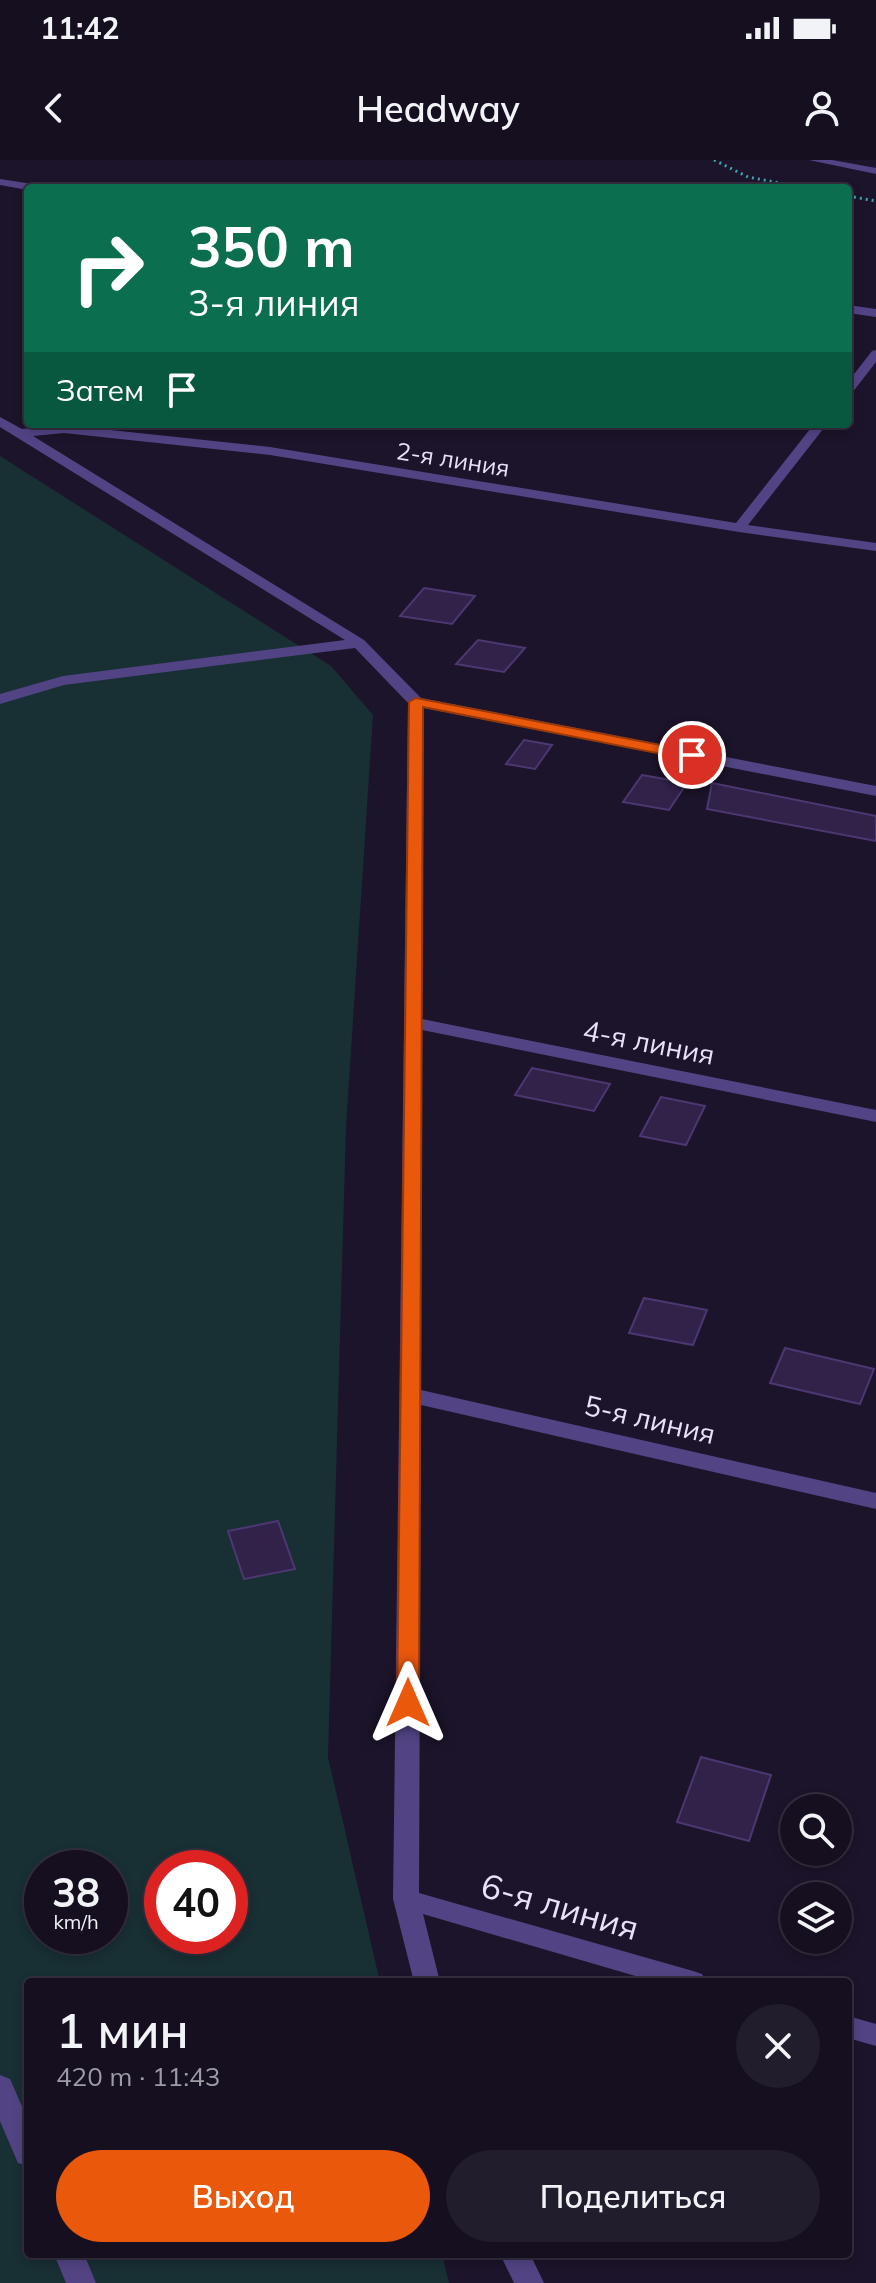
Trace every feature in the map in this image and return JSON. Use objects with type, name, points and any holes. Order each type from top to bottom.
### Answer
[{"type":"street","points":[[814,160],[876,171]]},
{"type":"street","points":[[0,182],[24,186]]},
{"type":"street","points":[[852,310],[876,313]]},
{"type":"street","points":[[852,385],[876,354]]},
{"type":"street","points":[[0,421],[359,643],[416,702],[876,791]]},
{"type":"street","points":[[739,528],[818,428]]},
{"type":"street","name":"2-я линия","points":[[22,433],[64,429],[270,451],[739,528],[876,547]]},
{"type":"street","points":[[0,699],[63,681],[359,643]]},
{"type":"street","points":[[416,702],[406,1899],[426,1978]]},
{"type":"street","name":"4-я линия","points":[[411,1022],[876,1116]]},
{"type":"street","name":"5-я линия","points":[[410,1395],[876,1501]]},
{"type":"street","name":"6-я линия","points":[[406,1899],[679,1978]]},
{"type":"street","points":[[852,2028],[876,2035]]},
{"type":"street","points":[[0,2087],[24,2144]]},
{"type":"street","points":[[71,2258],[81,2283]]},
{"type":"street","points":[[517,2258],[529,2283]]},
{"type":"path","points":[[714,160],[748,177],[785,184]]},
{"type":"path","points":[[852,197],[876,201]]},
{"type":"green space","points":[[0,456],[331,666],[373,715],[346,1127],[328,1757],[379,1978],[24,1978],[24,2258],[443,2258],[449,2283],[0,2283]]},
{"type":"building","points":[[424,588],[475,596],[452,624],[400,616]]},
{"type":"building","points":[[478,640],[525,648],[504,672],[456,664]]},
{"type":"building","points":[[524,740],[552,745],[535,769],[506,764]]},
{"type":"building","points":[[642,775],[687,783],[669,810],[623,802]]},
{"type":"building","points":[[712,783],[876,816],[876,841],[707,809]]},
{"type":"building","points":[[532,1068],[610,1084],[594,1111],[515,1095]]},
{"type":"building","points":[[661,1097],[705,1106],[686,1145],[640,1136]]},
{"type":"building","points":[[644,1298],[707,1310],[693,1345],[629,1333]]},
{"type":"building","points":[[785,1348],[874,1369],[860,1404],[770,1383]]},
{"type":"building","points":[[278,1521],[295,1569],[244,1579],[228,1531]]},
{"type":"building","points":[[701,1757],[771,1775],[749,1841],[677,1822]]},
{"type":"route","points":[[408,1703],[411,1022],[416,702],[692,755]]}]
